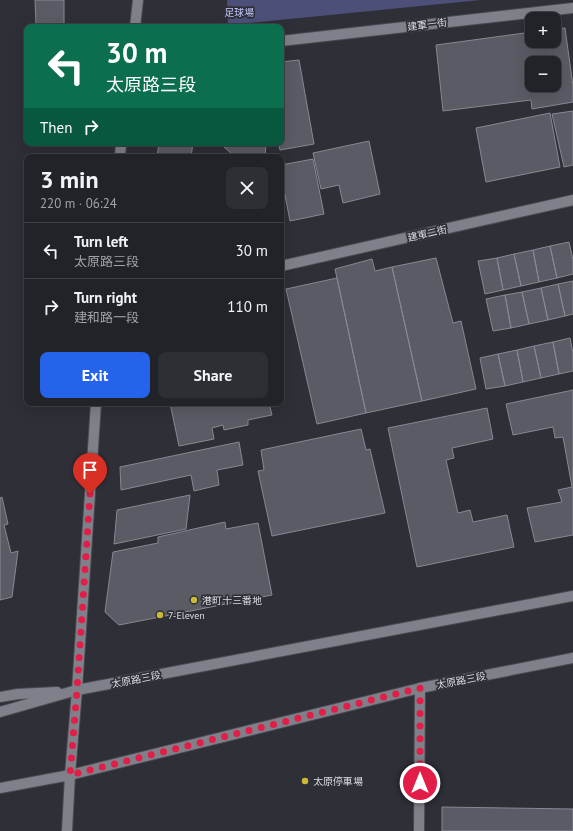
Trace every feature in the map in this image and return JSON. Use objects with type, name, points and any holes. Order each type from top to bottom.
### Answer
[{"type":"main road","points":[[135,24],[138,0]]},
{"type":"main road","name":"建軍一街","points":[[284,41],[573,8]]},
{"type":"main road","name":"建軍二街","points":[[284,265],[573,200]]},
{"type":"main road","points":[[68,831],[70,775],[96,406]]},
{"type":"main road","name":"太原路三段","points":[[0,712],[77,690],[573,596]]},
{"type":"main road","name":"太原路三段","points":[[0,788],[70,775],[420,688],[573,658]]},
{"type":"main road","points":[[419,831],[420,688]]},
{"type":"main road","name":"太原路三段","points":[[0,697],[18,694],[77,690]]},
{"type":"green space","name":"足球場","points":[[227,0],[481,0],[238,24],[228,24]]},
{"type":"building","points":[[35,0],[64,0],[64,24],[36,24]]},
{"type":"building","points":[[561,28],[565,28],[573,86],[573,102],[532,109],[531,100],[443,111],[436,45],[525,33],[525,48],[561,48]]},
{"type":"building","points":[[299,60],[314,144],[280,150],[279,146],[284,146],[284,62]]},
{"type":"building","points":[[573,111],[573,165],[564,167],[552,114]]},
{"type":"building","points":[[550,113],[560,167],[486,182],[476,128]]},
{"type":"building","points":[[369,141],[380,194],[343,203],[339,185],[321,189],[313,153]]},
{"type":"building","points":[[159,146],[193,146],[191,154],[157,154]]},
{"type":"building","points":[[266,146],[265,154],[232,154],[224,147]]},
{"type":"building","points":[[313,159],[324,214],[290,221],[284,190],[284,164]]},
{"type":"building","points":[[569,242],[573,260],[573,274],[557,278],[550,246]]},
{"type":"building","points":[[550,246],[557,278],[539,282],[533,250]]},
{"type":"building","points":[[533,250],[539,282],[521,286],[514,254]]},
{"type":"building","points":[[514,254],[521,286],[503,290],[497,258]]},
{"type":"building","points":[[436,258],[453,323],[461,321],[476,389],[422,401],[392,267]]},
{"type":"building","points":[[497,258],[503,290],[485,294],[478,261]]},
{"type":"building","points":[[372,259],[375,271],[392,267],[422,401],[366,413],[335,269]]},
{"type":"building","points":[[337,278],[366,413],[317,424],[286,289]]},
{"type":"building","points":[[573,281],[573,314],[565,316],[558,284]]},
{"type":"building","points":[[558,284],[565,316],[548,320],[541,288]]},
{"type":"building","points":[[541,288],[548,320],[529,324],[522,292]]},
{"type":"building","points":[[522,292],[529,324],[511,328],[505,295]]},
{"type":"building","points":[[505,295],[511,328],[493,331],[486,299]]},
{"type":"building","points":[[570,338],[573,353],[573,371],[559,374],[553,342]]},
{"type":"building","points":[[553,342],[559,374],[541,378],[534,346]]},
{"type":"building","points":[[534,346],[541,378],[523,382],[517,350]]},
{"type":"building","points":[[517,350],[523,382],[505,386],[498,354]]},
{"type":"building","points":[[498,354],[505,386],[486,389],[480,358]]},
{"type":"building","points":[[573,390],[573,535],[535,542],[527,508],[562,502],[558,490],[572,487],[563,437],[555,438],[553,427],[513,435],[506,404]]},
{"type":"building","points":[[171,406],[270,406],[272,415],[248,420],[248,425],[224,430],[223,425],[212,428],[214,439],[179,446]]},
{"type":"building","points":[[487,408],[493,439],[452,448],[454,458],[446,460],[458,513],[470,510],[473,522],[507,515],[514,547],[417,567],[388,428]]},
{"type":"building","points":[[361,429],[366,450],[370,449],[385,513],[272,536],[258,471],[264,470],[261,450]]},
{"type":"building","points":[[239,442],[243,465],[217,470],[219,485],[194,491],[191,475],[121,490],[120,467]]},
{"type":"building","points":[[190,495],[186,529],[114,544],[117,510]]},
{"type":"building","points":[[2,497],[8,524],[4,525],[11,553],[18,551],[12,597],[0,600],[0,498]]},
{"type":"building","points":[[225,522],[226,529],[258,523],[272,595],[119,625],[105,612],[113,552],[158,543],[158,537]]},
{"type":"building","points":[[442,807],[573,809],[573,831],[442,831]]},
{"type":"place","name":"港町十三番地","points":[[194,600]]},
{"type":"place","name":"7-Eleven","points":[[160,615]]},
{"type":"place","name":"太原停車場","points":[[305,781]]},
{"type":"route","points":[[90,494],[70,775],[420,688],[420,783]]}]
